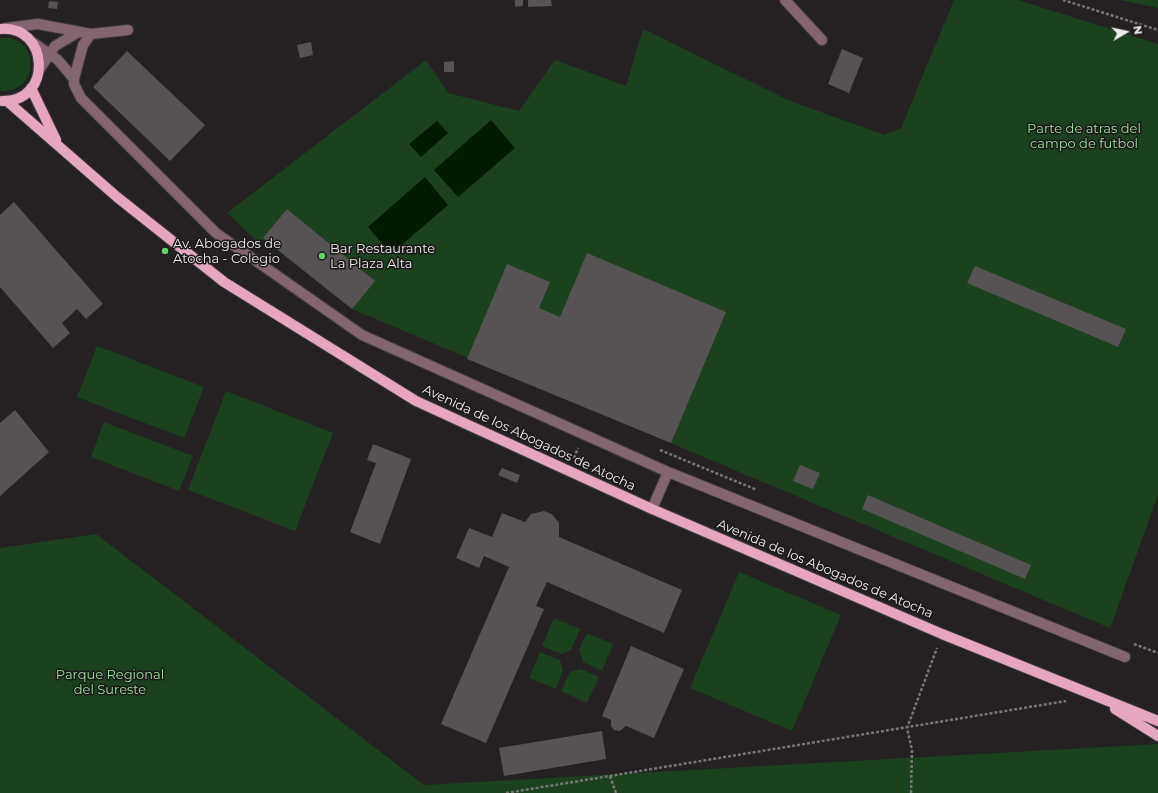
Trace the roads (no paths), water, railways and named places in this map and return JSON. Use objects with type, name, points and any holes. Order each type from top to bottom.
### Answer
[{"type":"main road","points":[[1,29],[13,30],[23,34],[31,42],[40,60],[40,70],[32,88],[24,94],[3,101]]},
{"type":"main road","name":"Avenida de los Abogados de Atocha","points":[[32,88],[57,144],[117,197],[224,282],[408,396],[652,509],[942,634],[1094,696]]},
{"type":"main road","points":[[3,101],[57,144]]},
{"type":"main road","points":[[1094,696],[1158,721]]},
{"type":"main road","points":[[1094,696],[1158,736]]},
{"type":"lane","points":[[785,0],[822,40]]},
{"type":"lane","points":[[1,29],[38,24],[77,33],[91,34],[128,30]]},
{"type":"lane","points":[[40,70],[49,53],[59,42],[77,33]]},
{"type":"lane","points":[[91,34],[83,45],[74,79],[74,84],[81,98],[216,233],[362,335],[668,472],[1126,657]]},
{"type":"lane","points":[[31,42],[58,60],[74,79]]},
{"type":"lane","points":[[652,509],[668,472]]},
{"type":"place","name":"Av. Abogados de Atocha - Colegio","points":[[165,251]]},
{"type":"place","name":"Bar Restaurante La Plaza Alta","points":[[322,256]]},
{"type":"park label","name":"Parte de atras del campo de futbol","points":[[1084,136]]},
{"type":"park label","name":"Parque Regional del Sureste","points":[[110,682]]}]
